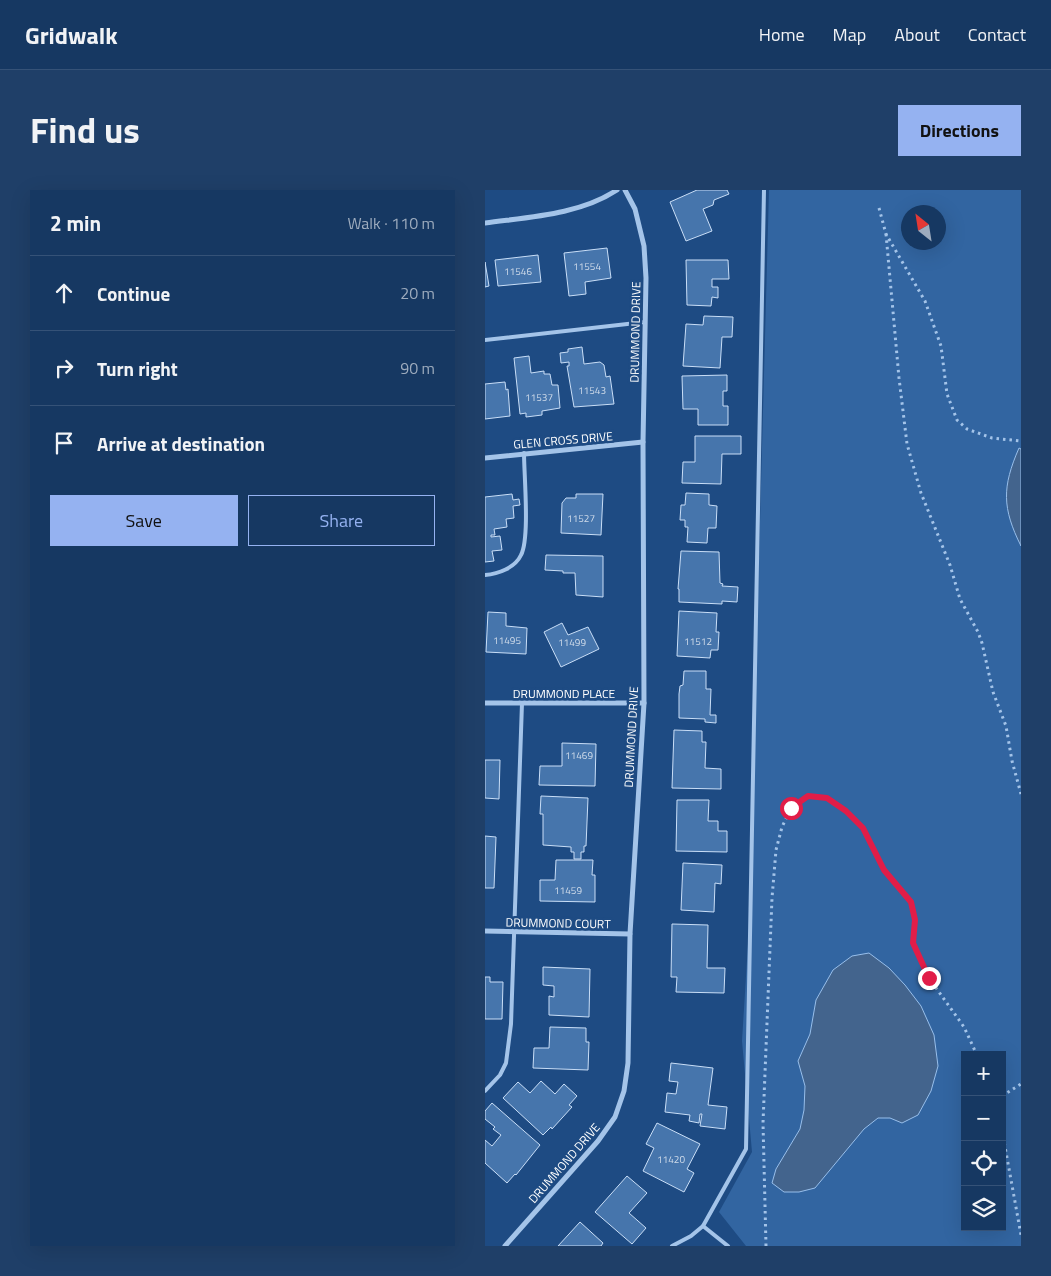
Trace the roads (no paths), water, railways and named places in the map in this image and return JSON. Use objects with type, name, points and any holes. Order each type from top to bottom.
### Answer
[{"type":"street","points":[[485,223],[570,210],[617,190]]},
{"type":"street","name":"DRUMMOND DRIVE","points":[[505,1246],[598,1141],[615,1117],[624,1091],[628,1063],[630,934],[644,703],[643,442],[646,278],[644,246],[635,209],[625,190]]},
{"type":"street","name":"GLEN CROSS DRIVE","points":[[485,458],[643,442]]},
{"type":"street","name":"DRUMMOND PLACE","points":[[485,703],[644,703]]},
{"type":"street","name":"DRUMMOND COURT","points":[[485,932],[630,934]]},
{"type":"lane","points":[[672,1246],[691,1236],[703,1226],[742,1159],[747,1139],[764,190]]},
{"type":"lane","points":[[485,340],[645,322]]},
{"type":"lane","points":[[485,575],[496,574],[511,567],[521,556],[525,539],[524,453]]},
{"type":"lane","points":[[485,1091],[500,1075],[506,1063],[511,1024],[522,703]]},
{"type":"lane","points":[[703,1226],[728,1246]]}]
